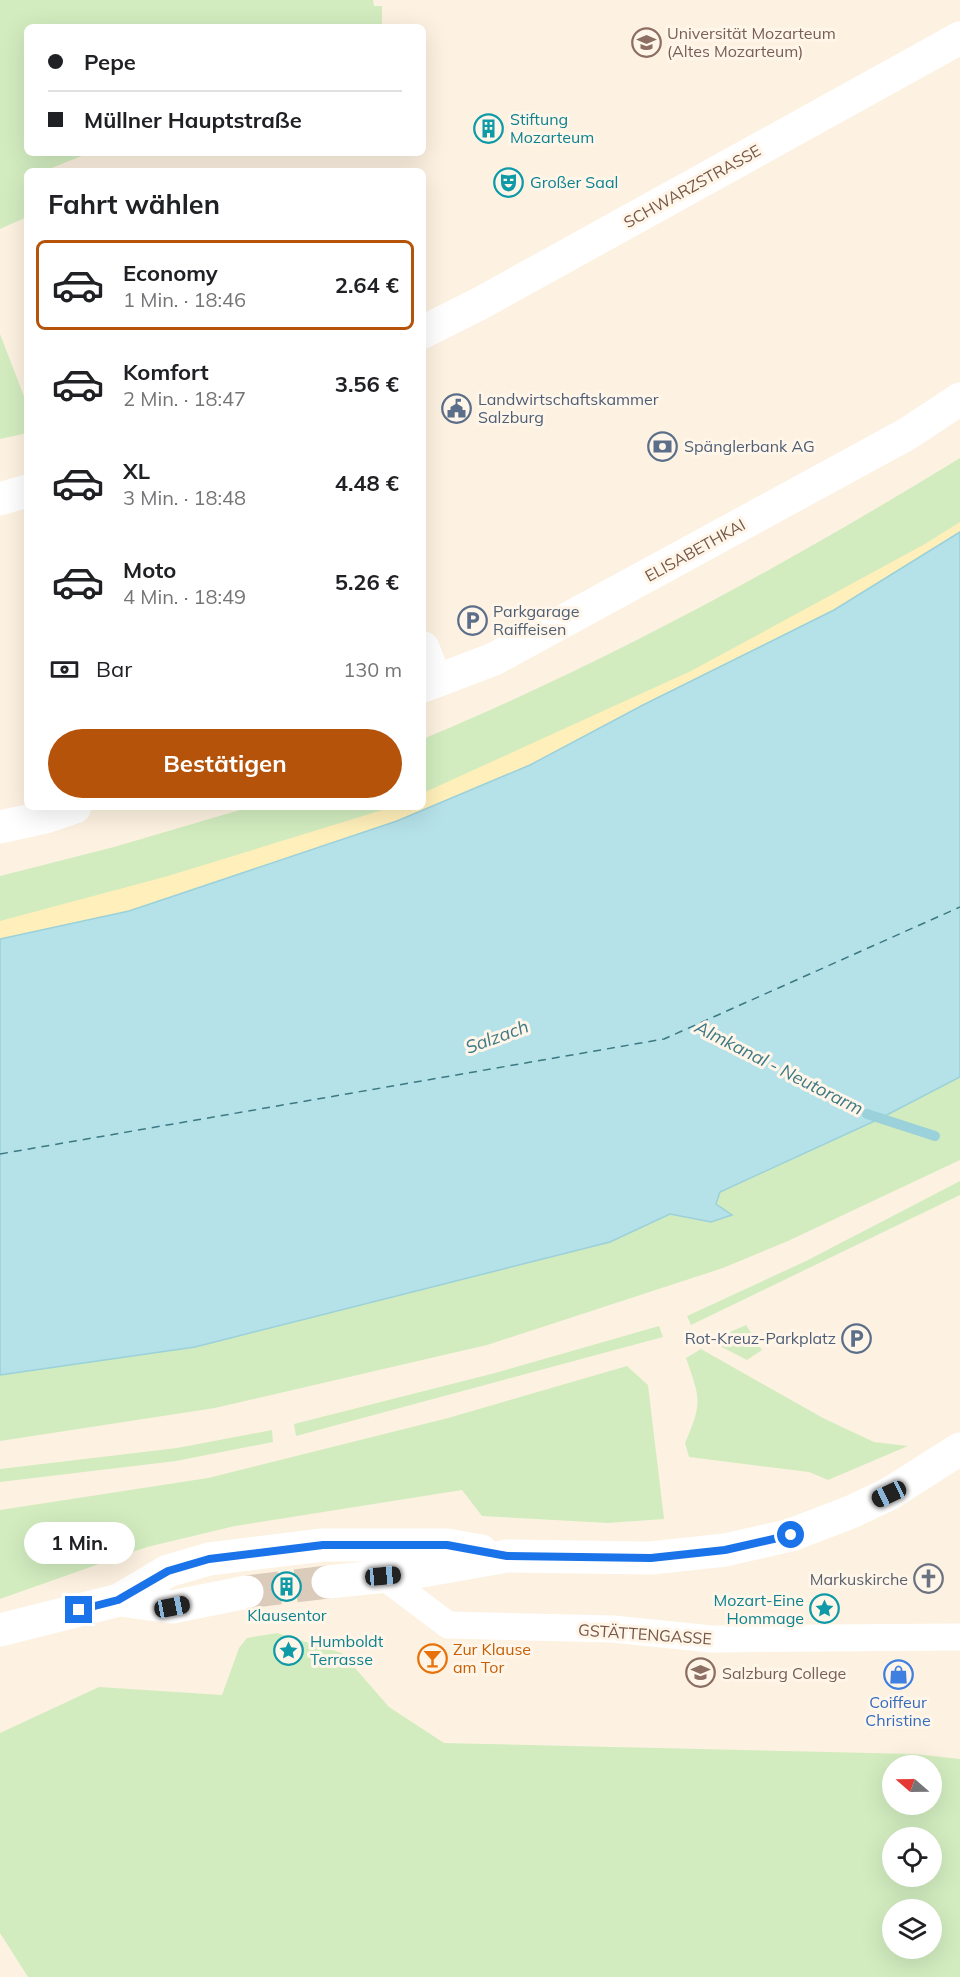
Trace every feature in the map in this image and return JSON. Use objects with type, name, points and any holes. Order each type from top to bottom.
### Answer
[{"type":"street","name":"SCHWARZSTRASSE","points":[[426,330],[479,304],[960,38]]},
{"type":"street","name":"ELISABETHKAI","points":[[429,684],[494,659],[911,432],[960,399]]},
{"type":"street","points":[[0,499],[24,492]]},
{"type":"street","points":[[426,666],[429,684]]},
{"type":"street","points":[[0,827],[66,810]]},
{"type":"street","points":[[0,1630],[118,1600],[168,1571],[209,1559],[323,1545],[447,1545],[507,1556],[651,1558],[725,1550],[791,1535],[889,1494],[960,1449]]},
{"type":"street","points":[[328,1582],[383,1576],[507,1556]]},
{"type":"street","name":"GSTÄTTENGASSE","points":[[383,1576],[448,1625],[613,1629],[711,1639],[960,1637]]},
{"type":"street","points":[[118,1600],[172,1607],[247,1592]]},
{"type":"green space","points":[[0,0],[373,0],[374,6],[382,6],[382,24],[24,24],[24,156],[82,156],[52,168],[24,168],[24,218],[0,229]]},
{"type":"green space","points":[[0,334],[24,396],[24,434],[0,439]]},
{"type":"green space","points":[[960,458],[960,532],[834,610],[426,807],[426,738],[493,709],[629,644],[763,573]]},
{"type":"green space","points":[[240,810],[420,810],[397,821],[0,939],[0,876],[114,847]]},
{"type":"green space","points":[[960,1077],[960,1160],[788,1241],[723,1268],[487,1345],[215,1408],[0,1441],[0,1375],[195,1347],[610,1242],[670,1214],[711,1222],[731,1215],[716,1204],[720,1192],[879,1119]]},
{"type":"green space","points":[[960,1181],[960,1195],[691,1325],[687,1316],[806,1261]]},
{"type":"green space","points":[[746,1325],[762,1350],[747,1360],[710,1341]]},
{"type":"green space","points":[[659,1326],[663,1337],[296,1436],[294,1424],[495,1373]]},
{"type":"green space","points":[[701,1349],[823,1418],[874,1442],[908,1446],[828,1480],[809,1472],[689,1457],[685,1443],[695,1418],[698,1400],[686,1358]]},
{"type":"green space","points":[[627,1366],[648,1385],[664,1519],[608,1523],[482,1516],[462,1490],[235,1526],[147,1547],[0,1599],[0,1510],[208,1478],[448,1418]]},
{"type":"green space","points":[[272,1430],[273,1442],[176,1461],[0,1482],[0,1469],[177,1448]]},
{"type":"green space","points":[[277,1633],[342,1653],[389,1707],[444,1743],[924,1755],[882,1755],[882,1815],[942,1815],[942,1757],[960,1759],[960,1977],[28,1977],[0,1933],[0,1733],[99,1687],[222,1695],[239,1648],[247,1638]]},
{"type":"sand","points":[[960,522],[960,625],[0,1033],[0,921],[168,876],[382,810],[426,810],[426,792],[691,671],[925,544]]},
{"type":"water","name":"Salzach","points":[[960,532],[960,1077],[879,1119],[720,1192],[716,1204],[732,1215],[711,1222],[670,1214],[610,1242],[195,1347],[0,1375],[0,939],[129,911],[426,810],[530,765],[643,705],[834,610]]},
{"type":"waterway","name":"Almkanal - Neutorarm","points":[[867,1114],[935,1136]]},
{"type":"ferry route","points":[[0,1154],[664,1039],[960,907]]},
{"type":"tunnel","points":[[247,1592],[328,1582]]},
{"type":"place","name":"Universität Mozarteum (Altes Mozarteum)","points":[[646,42]]},
{"type":"place","name":"Stiftung Mozarteum","points":[[489,128]]},
{"type":"place","name":"Großer Saal","points":[[509,182]]},
{"type":"place","name":"Landwirtschaftskammer Salzburg","points":[[457,408]]},
{"type":"place","name":"Spänglerbank AG","points":[[663,446]]},
{"type":"place","name":"Parkgarage Raiffeisen","points":[[472,620]]},
{"type":"place","name":"Rot-Kreuz-Parkplatz","points":[[857,1338]]},
{"type":"place","name":"Markuskirche","points":[[929,1579]]},
{"type":"place","name":"Klausentor","points":[[287,1587]]},
{"type":"place","name":"Mozart-Eine Hommage","points":[[825,1609]]},
{"type":"place","name":"Humboldt Terrasse","points":[[289,1650]]},
{"type":"place","name":"Zur Klause am Tor","points":[[432,1658]]},
{"type":"place","name":"Salzburg College","points":[[701,1673]]},
{"type":"place","name":"Coiffeur Christine","points":[[898,1674]]},
{"type":"route","points":[[79,1610],[118,1600],[168,1571],[209,1559],[323,1545],[447,1545],[507,1556],[651,1558],[725,1550],[791,1535]]}]
